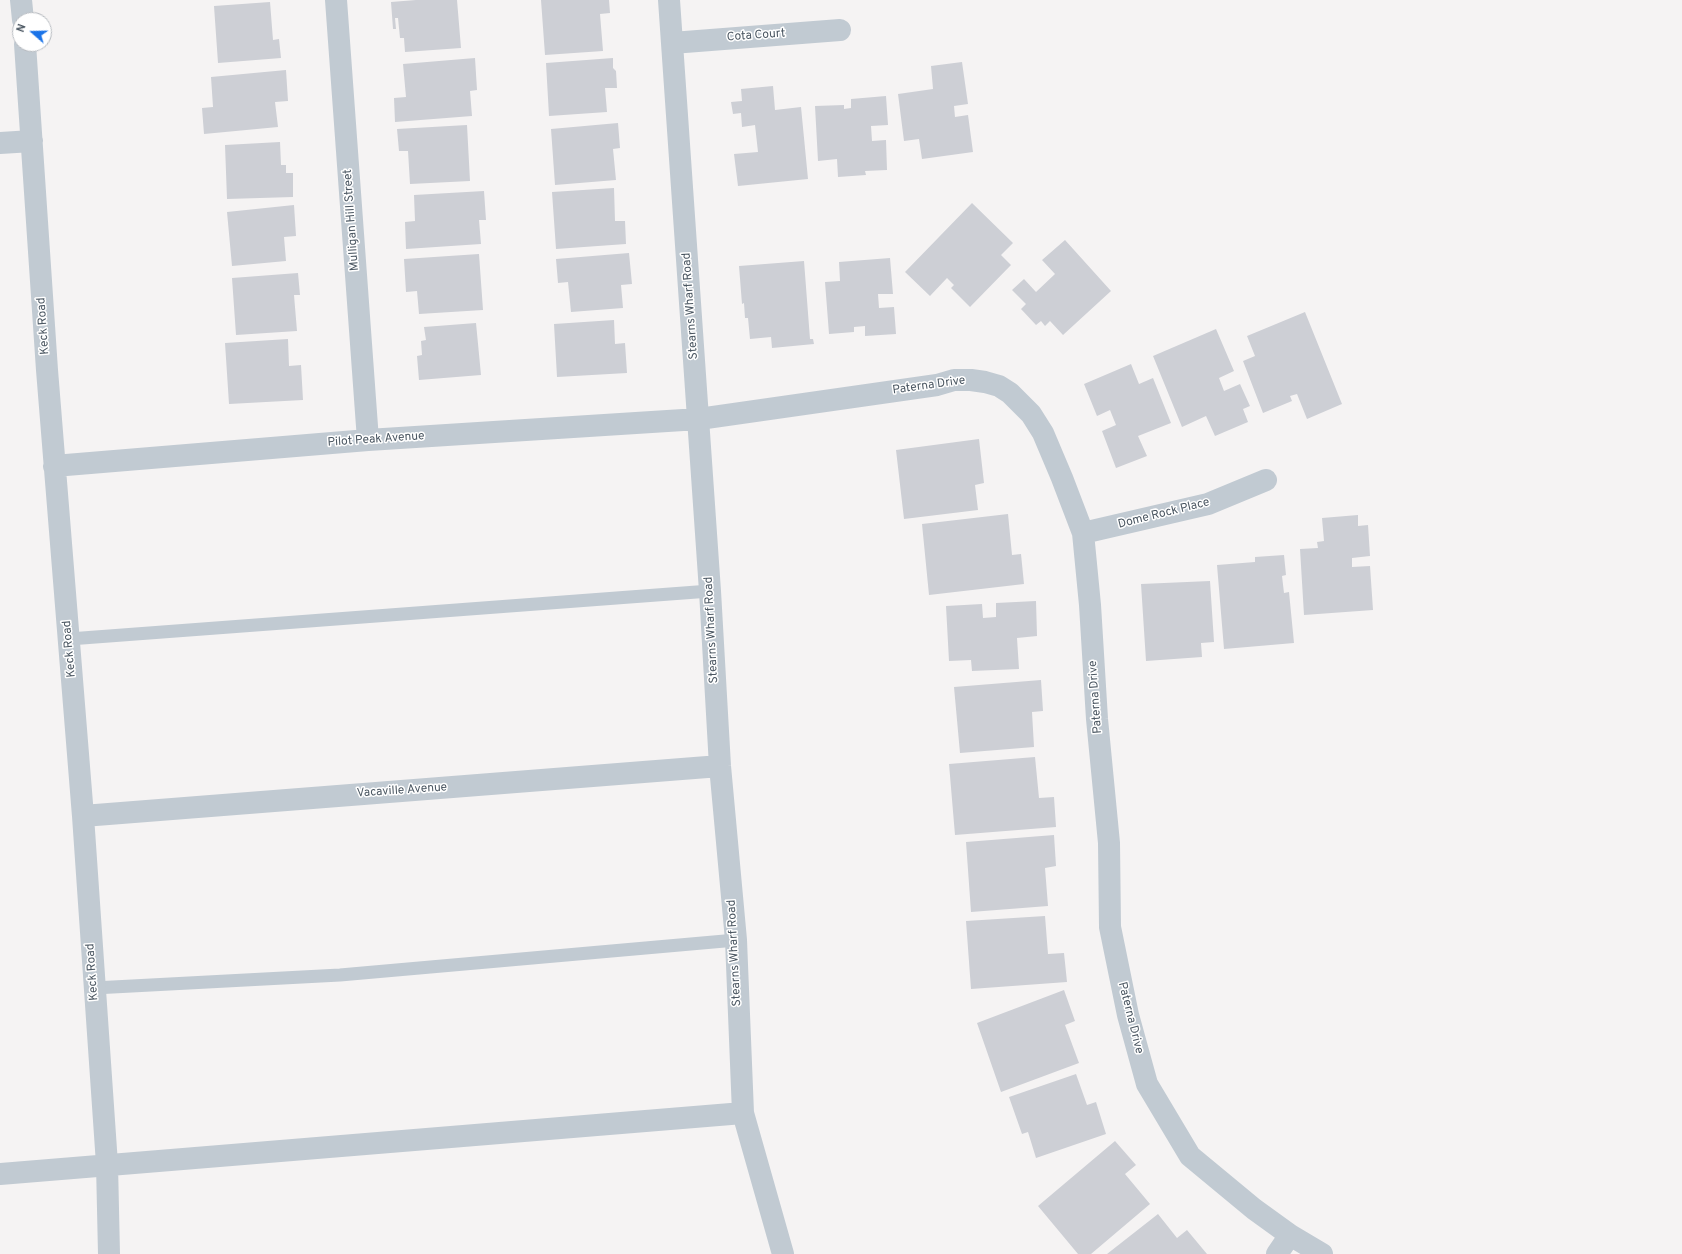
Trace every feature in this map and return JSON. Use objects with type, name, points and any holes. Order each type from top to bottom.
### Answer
[{"type":"street","points":[[21,0],[22,12]]},
{"type":"street","name":"Mulligan Hill Street","points":[[336,0],[368,440]]},
{"type":"street","name":"Stearns Wharf Road","points":[[669,0],[699,419],[720,766],[736,940],[743,1113],[783,1254]]},
{"type":"street","name":"Cota Court","points":[[672,43],[840,30]]},
{"type":"street","name":"Keck Road","points":[[25,52],[54,466],[83,816],[107,1164],[109,1254]]},
{"type":"street","points":[[0,143],[32,141]]},
{"type":"street","name":"Paterna Drive","points":[[699,419],[937,385],[954,380],[971,380],[992,384],[1010,393],[1031,414],[1043,433],[1062,478],[1082,533],[1090,605],[1097,719],[1109,843],[1110,927],[1128,1015],[1147,1084],[1190,1156],[1216,1179],[1290,1235],[1322,1254]]},
{"type":"street","name":"Pilot Peak Avenue","points":[[54,466],[368,440],[699,419]]},
{"type":"street","name":"Dome Rock Place","points":[[1082,533],[1208,504],[1266,480]]},
{"type":"street","name":"Vacaville Avenue","points":[[83,816],[720,766]]},
{"type":"street","points":[[0,1174],[107,1164],[743,1113]]},
{"type":"street","points":[[1277,1254],[1290,1235]]},
{"type":"lane","points":[[69,640],[710,591]]},
{"type":"lane","points":[[94,988],[340,975],[736,940]]},
{"type":"building","points":[[416,0],[457,0],[461,48],[405,52],[404,38],[400,38],[398,18],[395,18],[396,29],[393,29],[391,2]]},
{"type":"building","points":[[541,0],[609,0],[610,13],[600,14],[603,51],[545,55]]},
{"type":"building","points":[[270,2],[273,40],[279,39],[281,58],[218,63],[214,6]]},
{"type":"building","points":[[475,58],[477,90],[470,91],[472,116],[395,122],[394,98],[406,97],[403,64]]},
{"type":"building","points":[[613,58],[613,68],[616,71],[617,88],[605,88],[607,112],[549,116],[546,63]]},
{"type":"building","points":[[962,62],[968,104],[954,106],[955,117],[968,115],[973,152],[922,159],[919,139],[904,141],[898,94],[933,89],[931,66]]},
{"type":"building","points":[[286,70],[288,101],[275,102],[278,127],[204,134],[202,108],[213,107],[211,77]]},
{"type":"building","points":[[773,86],[775,110],[801,107],[808,179],[738,186],[734,154],[758,152],[755,125],[742,127],[741,113],[733,114],[731,102],[742,101],[741,89]]},
{"type":"building","points":[[886,96],[888,125],[871,126],[872,141],[886,140],[887,170],[865,171],[866,175],[838,177],[837,159],[818,161],[815,106],[844,105],[844,109],[851,108],[851,99]]},
{"type":"building","points":[[618,123],[620,148],[613,149],[616,180],[555,185],[551,129]]},
{"type":"building","points":[[467,125],[470,181],[410,184],[408,151],[399,151],[397,129]]},
{"type":"building","points":[[280,142],[281,165],[286,165],[286,173],[293,173],[293,197],[227,199],[225,145]]},
{"type":"building","points":[[614,188],[615,221],[625,221],[626,244],[556,249],[552,192]]},
{"type":"building","points":[[484,191],[486,220],[479,220],[481,244],[406,249],[405,222],[415,221],[414,195]]},
{"type":"building","points":[[972,203],[1013,243],[1001,255],[1011,265],[970,307],[951,288],[954,285],[947,278],[930,296],[905,272]]},
{"type":"building","points":[[294,205],[296,236],[284,237],[286,261],[232,266],[227,212]]},
{"type":"building","points":[[1065,240],[1111,291],[1063,335],[1050,321],[1045,326],[1041,321],[1036,325],[1021,309],[1026,304],[1012,290],[1024,279],[1036,292],[1055,274],[1042,260]]},
{"type":"building","points":[[629,253],[632,284],[621,285],[623,308],[571,312],[568,282],[558,283],[556,259]]},
{"type":"building","points":[[479,254],[483,310],[419,314],[417,291],[406,292],[404,259]]},
{"type":"building","points":[[890,258],[893,294],[878,294],[879,308],[894,307],[896,334],[865,336],[865,326],[854,327],[854,332],[829,334],[825,282],[840,281],[839,262]]},
{"type":"building","points":[[804,261],[810,339],[813,339],[814,344],[772,348],[771,337],[750,339],[748,318],[745,318],[744,303],[742,304],[739,266]]},
{"type":"building","points":[[298,273],[300,295],[294,295],[297,331],[236,335],[232,278]]},
{"type":"building","points":[[1305,312],[1342,404],[1307,419],[1297,394],[1290,396],[1292,401],[1263,413],[1243,361],[1255,356],[1247,336]]},
{"type":"building","points":[[614,320],[615,344],[625,343],[627,373],[557,377],[554,324]]},
{"type":"building","points":[[476,323],[481,375],[419,380],[417,356],[422,355],[421,341],[426,340],[424,327]]},
{"type":"building","points":[[1216,329],[1234,371],[1219,378],[1224,391],[1240,384],[1250,406],[1243,409],[1248,422],[1215,436],[1206,416],[1182,427],[1153,356]]},
{"type":"building","points":[[288,339],[289,366],[301,365],[303,400],[229,404],[225,343]]},
{"type":"building","points":[[1131,364],[1139,384],[1153,378],[1171,423],[1138,436],[1147,456],[1116,468],[1102,431],[1116,425],[1110,410],[1097,416],[1084,384]]},
{"type":"building","points":[[979,439],[984,483],[975,485],[978,510],[904,519],[896,450]]},
{"type":"building","points":[[1008,514],[1012,555],[1021,554],[1024,584],[929,595],[922,524]]},
{"type":"building","points":[[1358,515],[1358,526],[1368,525],[1370,556],[1352,558],[1352,567],[1370,566],[1373,610],[1304,615],[1300,549],[1318,548],[1317,542],[1324,541],[1322,518]]},
{"type":"building","points":[[1284,555],[1286,575],[1282,576],[1284,593],[1289,592],[1294,643],[1224,649],[1217,565],[1255,562],[1255,557]]},
{"type":"building","points":[[1210,581],[1214,642],[1201,643],[1202,657],[1146,661],[1141,584]]},
{"type":"building","points":[[1036,601],[1037,636],[1017,638],[1019,669],[972,671],[971,660],[949,661],[946,606],[982,604],[983,618],[996,617],[996,603]]},
{"type":"building","points":[[1041,680],[1043,711],[1032,712],[1034,747],[960,753],[954,687]]},
{"type":"building","points":[[1035,757],[1039,798],[1054,797],[1056,827],[955,835],[949,764]]},
{"type":"building","points":[[1054,835],[1056,866],[1045,868],[1048,906],[971,912],[966,842]]},
{"type":"building","points":[[1045,916],[1048,954],[1064,953],[1067,982],[971,989],[966,921]]},
{"type":"building","points":[[1064,990],[1075,1021],[1065,1025],[1079,1063],[1001,1092],[977,1023]]},
{"type":"building","points":[[1076,1074],[1087,1105],[1096,1102],[1106,1134],[1036,1158],[1028,1132],[1022,1134],[1009,1097]]},
{"type":"building","points":[[1115,1141],[1136,1165],[1125,1174],[1150,1204],[1091,1254],[1078,1254],[1038,1206]]},
{"type":"building","points":[[1158,1214],[1177,1238],[1187,1230],[1207,1254],[1107,1254]]}]
